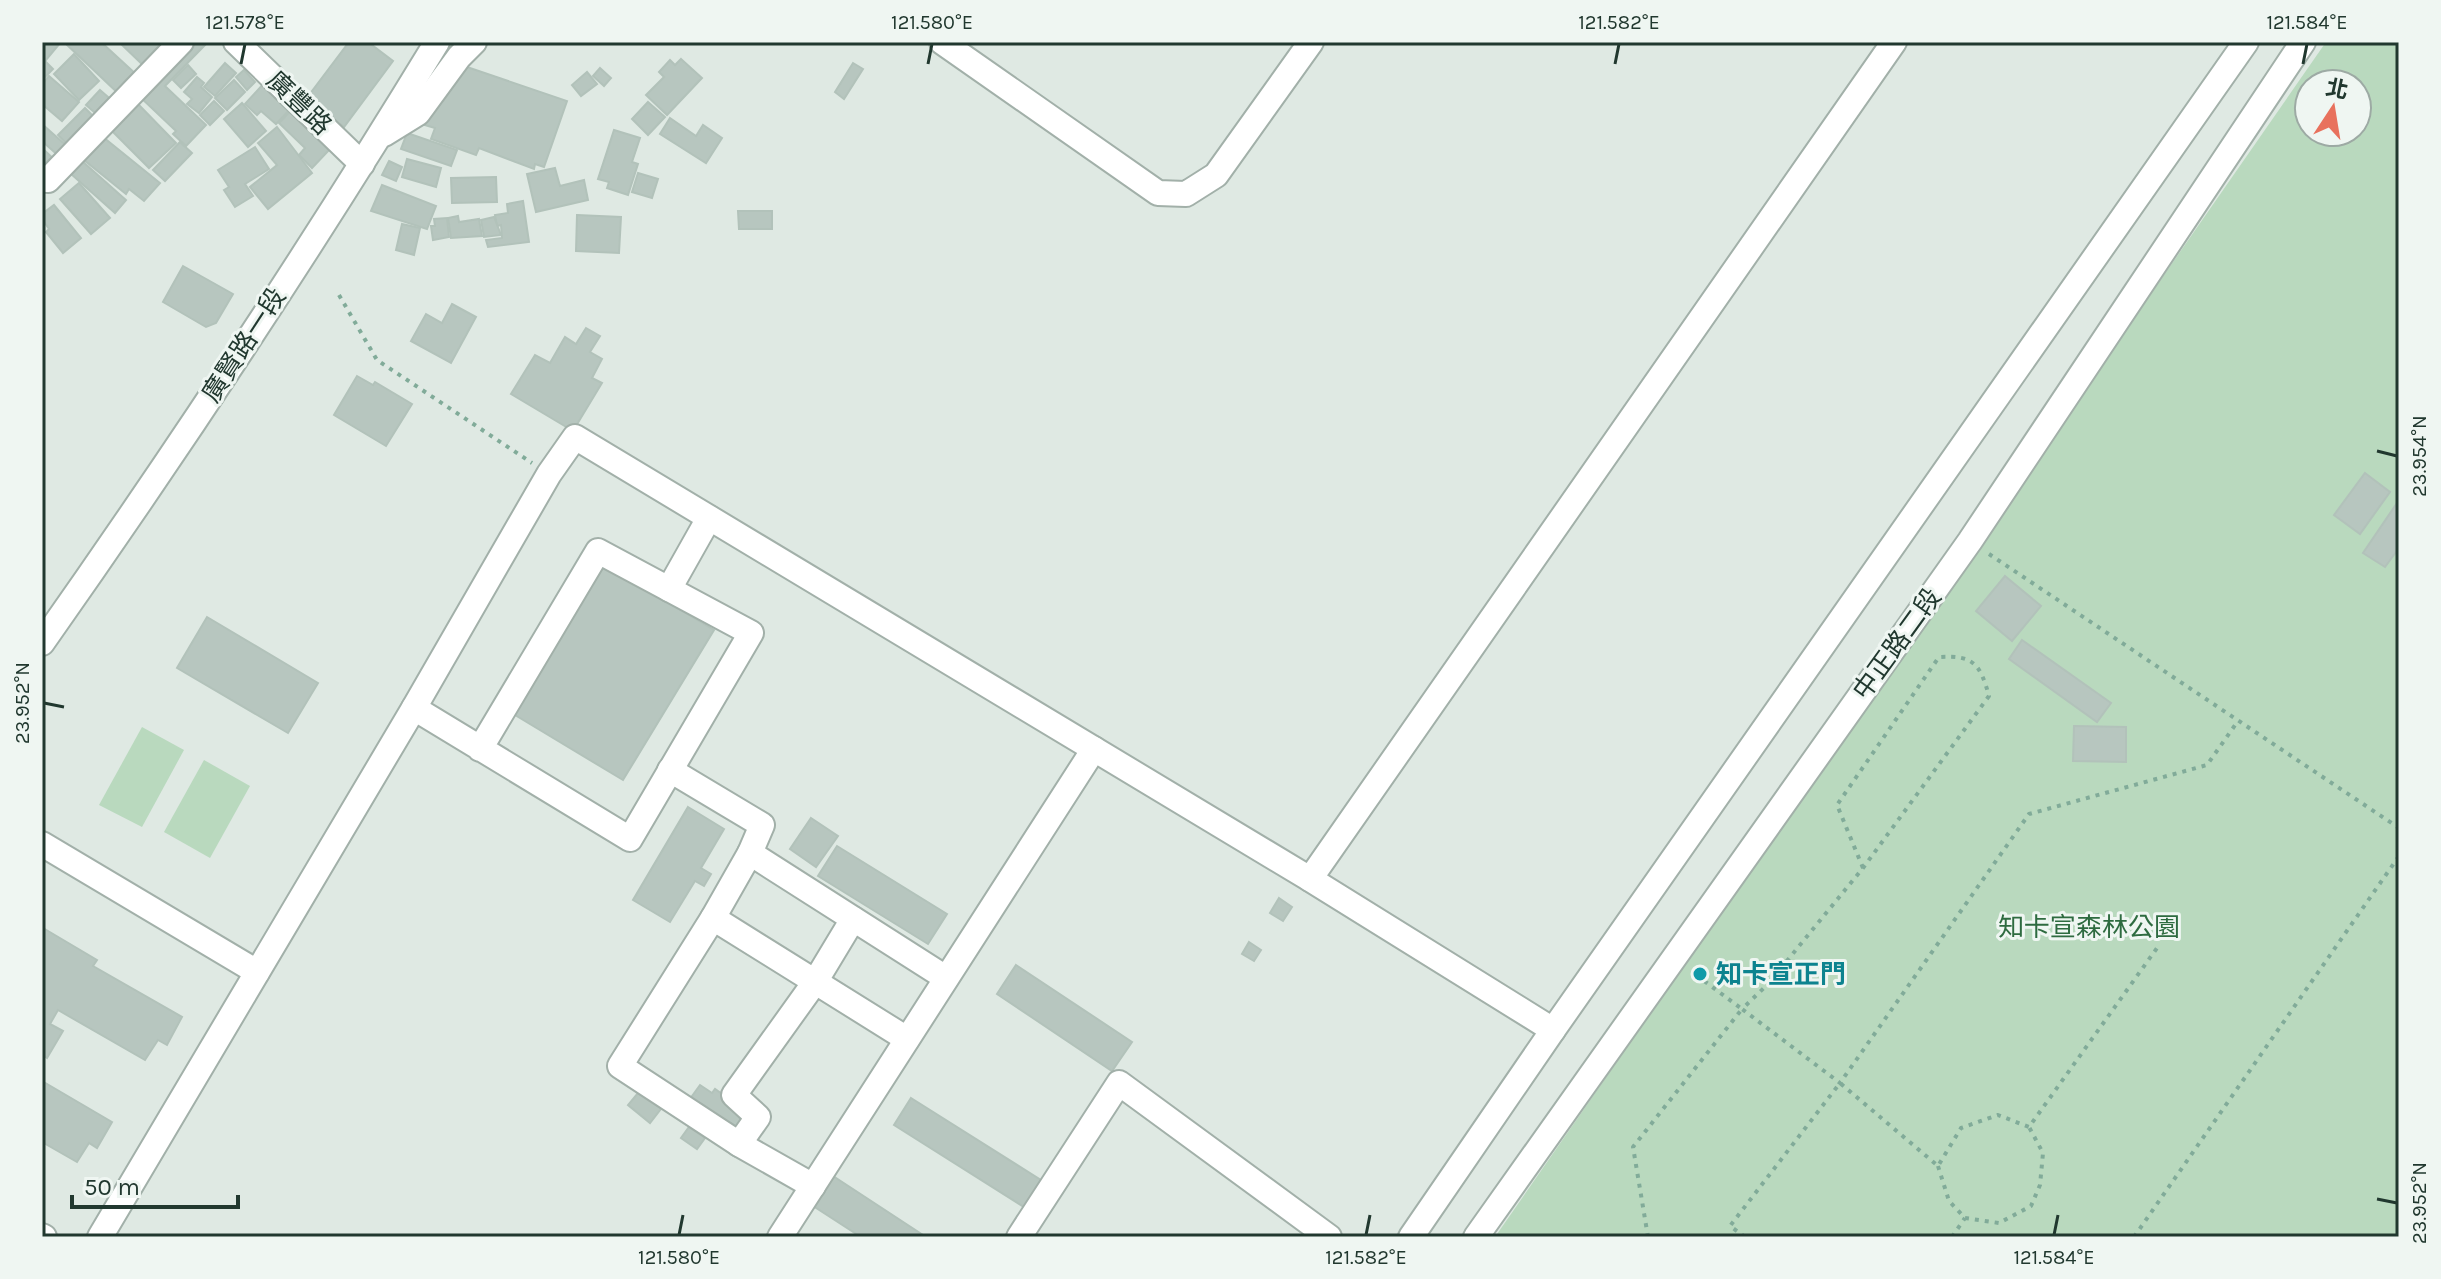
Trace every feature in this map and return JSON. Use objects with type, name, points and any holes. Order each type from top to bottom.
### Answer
[{"type":"street","points":[[48,180],[181,42]]},
{"type":"street","name":"廣豐路","points":[[236,42],[362,164]]},
{"type":"street","name":"廣賢路一段","points":[[42,643],[141,502],[362,164],[437,42]]},
{"type":"street","points":[[379,137],[418,113],[459,57],[474,42]]},
{"type":"street","points":[[942,42],[1158,193],[1186,194],[1216,175],[1311,42]]},
{"type":"street","points":[[1310,879],[1894,42]]},
{"type":"street","points":[[1411,1237],[2246,42]]},
{"type":"street","name":"中正路二段","points":[[1476,1237],[1970,541],[2303,42]]},
{"type":"street","points":[[100,1237],[549,474],[575,437],[1310,879],[1553,1030]]},
{"type":"street","points":[[669,589],[709,518]]},
{"type":"street","points":[[414,708],[480,749],[630,839],[751,633],[598,551],[480,749]]},
{"type":"street","points":[[780,1237],[1094,749]]},
{"type":"street","points":[[670,770],[762,825],[750,853],[713,918],[620,1066],[739,1144],[813,1186]]},
{"type":"street","points":[[42,844],[257,972]]},
{"type":"street","points":[[750,853],[946,978]]},
{"type":"street","points":[[713,918],[907,1039]]},
{"type":"street","points":[[739,1144],[758,1117],[734,1095],[815,982],[853,919]]},
{"type":"street","points":[[1019,1237],[1119,1083],[1329,1237]]},
{"type":"path","points":[[339,295],[377,360],[549,474]]},
{"type":"path","points":[[1970,541],[2399,828]]},
{"type":"path","points":[[1648,1237],[1633,1147],[1742,1009],[1768,984],[1863,868],[1989,696],[1982,671],[1961,656],[1939,657],[1837,805],[1863,868]]},
{"type":"path","points":[[1745,1237],[1730,1226],[1840,1083],[2029,814],[2207,765],[2238,721]]},
{"type":"path","points":[[2134,1237],[2399,856]]},
{"type":"path","points":[[2029,1127],[2157,948]]},
{"type":"path","points":[[1673,958],[1840,1083],[1938,1166],[1949,1201],[1965,1218],[1999,1223],[2031,1206],[2040,1185],[2043,1153],[2029,1127],[1998,1115],[1961,1128],[1938,1166]]},
{"type":"path","points":[[1952,1237],[1965,1218]]},
{"type":"green space","name":"知卡宣森林公園","points":[[2326,42],[2399,42],[2399,1237],[1495,1237],[2293,89],[2293,148],[2373,148],[2373,68],[2308,68]]},
{"type":"green space","points":[[142,727],[184,750],[142,827],[99,805]]},
{"type":"green space","points":[[204,760],[250,786],[210,858],[164,832]]},
{"type":"building","points":[[42,42],[61,42],[46,60],[42,56]]},
{"type":"building","points":[[101,42],[138,76],[120,95],[66,44]]},
{"type":"building","points":[[119,42],[170,42],[146,68]]},
{"type":"building","points":[[186,42],[206,44],[165,86],[206,125],[186,146],[173,134],[176,131],[139,96]]},
{"type":"building","points":[[349,42],[368,42],[393,61],[344,127],[306,99]]},
{"type":"building","points":[[74,54],[99,81],[79,100],[54,74]]},
{"type":"building","points":[[681,59],[702,78],[667,115],[646,95],[664,77],[659,72],[670,60],[675,65]]},
{"type":"building","points":[[45,61],[53,69],[42,80],[42,63]]},
{"type":"building","points":[[225,63],[236,73],[215,96],[204,87]]},
{"type":"building","points":[[853,63],[863,69],[844,99],[835,92]]},
{"type":"building","points":[[188,65],[196,74],[181,88],[173,80]]},
{"type":"building","points":[[464,66],[567,101],[544,167],[535,164],[534,169],[479,148],[476,155],[431,139],[435,128],[425,125],[436,94],[445,97],[454,73],[461,76]]},
{"type":"building","points":[[600,68],[611,78],[604,86],[593,76]]},
{"type":"building","points":[[244,70],[255,82],[247,90],[236,77]]},
{"type":"building","points":[[587,72],[597,84],[581,96],[572,85]]},
{"type":"building","points":[[49,76],[79,102],[62,121],[42,104],[42,84]]},
{"type":"building","points":[[197,77],[204,83],[201,87],[212,97],[199,113],[187,104],[192,99],[184,92]]},
{"type":"building","points":[[234,80],[245,92],[227,110],[215,98]]},
{"type":"building","points":[[266,81],[294,105],[276,124],[261,111],[257,115],[245,104]]},
{"type":"building","points":[[100,90],[115,103],[101,118],[86,105]]},
{"type":"building","points":[[214,101],[224,111],[210,125],[200,115]]},
{"type":"building","points":[[648,102],[665,117],[648,135],[632,119]]},
{"type":"building","points":[[137,103],[176,143],[149,168],[110,129]]},
{"type":"building","points":[[242,103],[266,131],[248,147],[224,119]]},
{"type":"building","points":[[295,106],[331,148],[312,168],[299,155],[305,148],[279,123]]},
{"type":"building","points":[[85,108],[96,119],[69,146],[58,135]]},
{"type":"building","points":[[670,118],[696,136],[703,125],[722,138],[706,163],[660,134]]},
{"type":"building","points":[[42,124],[68,147],[60,157],[42,141]]},
{"type":"building","points":[[277,127],[312,173],[268,209],[250,187],[277,165],[258,143]]},
{"type":"building","points":[[614,130],[640,138],[632,162],[638,164],[628,195],[607,188],[609,182],[598,179]]},
{"type":"building","points":[[407,133],[457,150],[451,166],[401,149]]},
{"type":"building","points":[[103,137],[160,183],[144,201],[129,189],[126,194],[84,160]]},
{"type":"building","points":[[180,142],[192,153],[165,181],[153,170]]},
{"type":"building","points":[[255,147],[269,169],[245,184],[253,196],[235,207],[224,190],[229,187],[218,170]]},
{"type":"building","points":[[42,148],[56,161],[42,170]]},
{"type":"building","points":[[407,159],[441,168],[436,187],[402,177]]},
{"type":"building","points":[[82,161],[126,200],[115,213],[71,174]]},
{"type":"building","points":[[389,161],[402,167],[396,181],[382,175]]},
{"type":"building","points":[[555,168],[560,186],[584,180],[588,200],[536,212],[527,174]]},
{"type":"building","points":[[638,173],[658,179],[652,198],[632,192]]},
{"type":"building","points":[[496,177],[497,202],[452,203],[451,178]]},
{"type":"building","points":[[79,183],[110,218],[91,234],[60,199]]},
{"type":"building","points":[[382,185],[436,206],[427,229],[371,211]]},
{"type":"building","points":[[523,201],[529,242],[488,247],[486,240],[502,238],[501,225],[497,226],[495,215],[508,213],[507,204]]},
{"type":"building","points":[[54,205],[81,238],[63,253],[46,232],[49,229],[42,219],[42,214]]},
{"type":"building","points":[[738,211],[772,211],[772,229],[739,229]]},
{"type":"building","points":[[577,215],[621,217],[619,253],[576,251]]},
{"type":"building","points":[[458,216],[459,222],[479,219],[482,236],[451,238],[448,218]]},
{"type":"building","points":[[494,217],[501,235],[484,237],[481,220]]},
{"type":"building","points":[[447,218],[449,237],[433,240],[431,226],[435,226],[434,219]]},
{"type":"building","points":[[402,224],[420,228],[414,255],[396,250]]},
{"type":"building","points":[[183,266],[233,294],[216,323],[206,327],[163,302]]},
{"type":"building","points":[[452,304],[476,317],[451,363],[411,341],[426,314],[442,323]]},
{"type":"building","points":[[586,328],[600,336],[590,352],[602,359],[592,378],[602,383],[573,431],[511,394],[535,355],[550,363],[565,337],[576,344]]},
{"type":"building","points":[[357,376],[373,385],[375,382],[412,404],[386,446],[334,415]]},
{"type":"building","points":[[2365,473],[2390,492],[2360,534],[2334,515]]},
{"type":"building","points":[[2399,500],[2399,548],[2385,567],[2363,553]]},
{"type":"building","points":[[601,562],[714,630],[623,780],[510,712]]},
{"type":"building","points":[[2005,576],[2041,606],[2012,641],[1976,611]]},
{"type":"building","points":[[207,617],[318,683],[288,733],[177,668]]},
{"type":"building","points":[[2022,640],[2111,703],[2097,722],[2009,659]]},
{"type":"building","points":[[2074,726],[2126,727],[2126,762],[2073,761]]},
{"type":"building","points":[[688,807],[724,829],[701,868],[711,874],[704,886],[695,881],[670,922],[633,900]]},
{"type":"building","points":[[811,818],[838,836],[816,867],[790,849]]},
{"type":"building","points":[[837,846],[947,914],[928,944],[818,876]]},
{"type":"building","points":[[1279,898],[1292,907],[1283,921],[1270,913]]},
{"type":"building","points":[[43,928],[97,960],[93,966],[182,1017],[167,1045],[158,1040],[145,1060],[58,1010],[50,1024],[63,1031],[47,1058],[42,1054]]},
{"type":"building","points":[[1249,942],[1261,950],[1254,961],[1242,954]]},
{"type":"building","points":[[1016,965],[1132,1042],[1112,1071],[997,994]]},
{"type":"building","points":[[42,1081],[112,1122],[97,1148],[89,1143],[77,1162],[42,1142]]},
{"type":"building","points":[[700,1085],[712,1093],[715,1089],[743,1109],[744,1132],[731,1123],[725,1131],[687,1103]]},
{"type":"building","points":[[643,1087],[664,1105],[650,1123],[628,1105]]},
{"type":"building","points":[[911,1098],[1041,1180],[1024,1207],[894,1125]]},
{"type":"building","points":[[689,1127],[705,1138],[697,1149],[681,1138]]},
{"type":"building","points":[[830,1174],[926,1237],[861,1237],[810,1204]]},
{"type":"place","name":"知卡宣正門","points":[[1700,974]]}]
